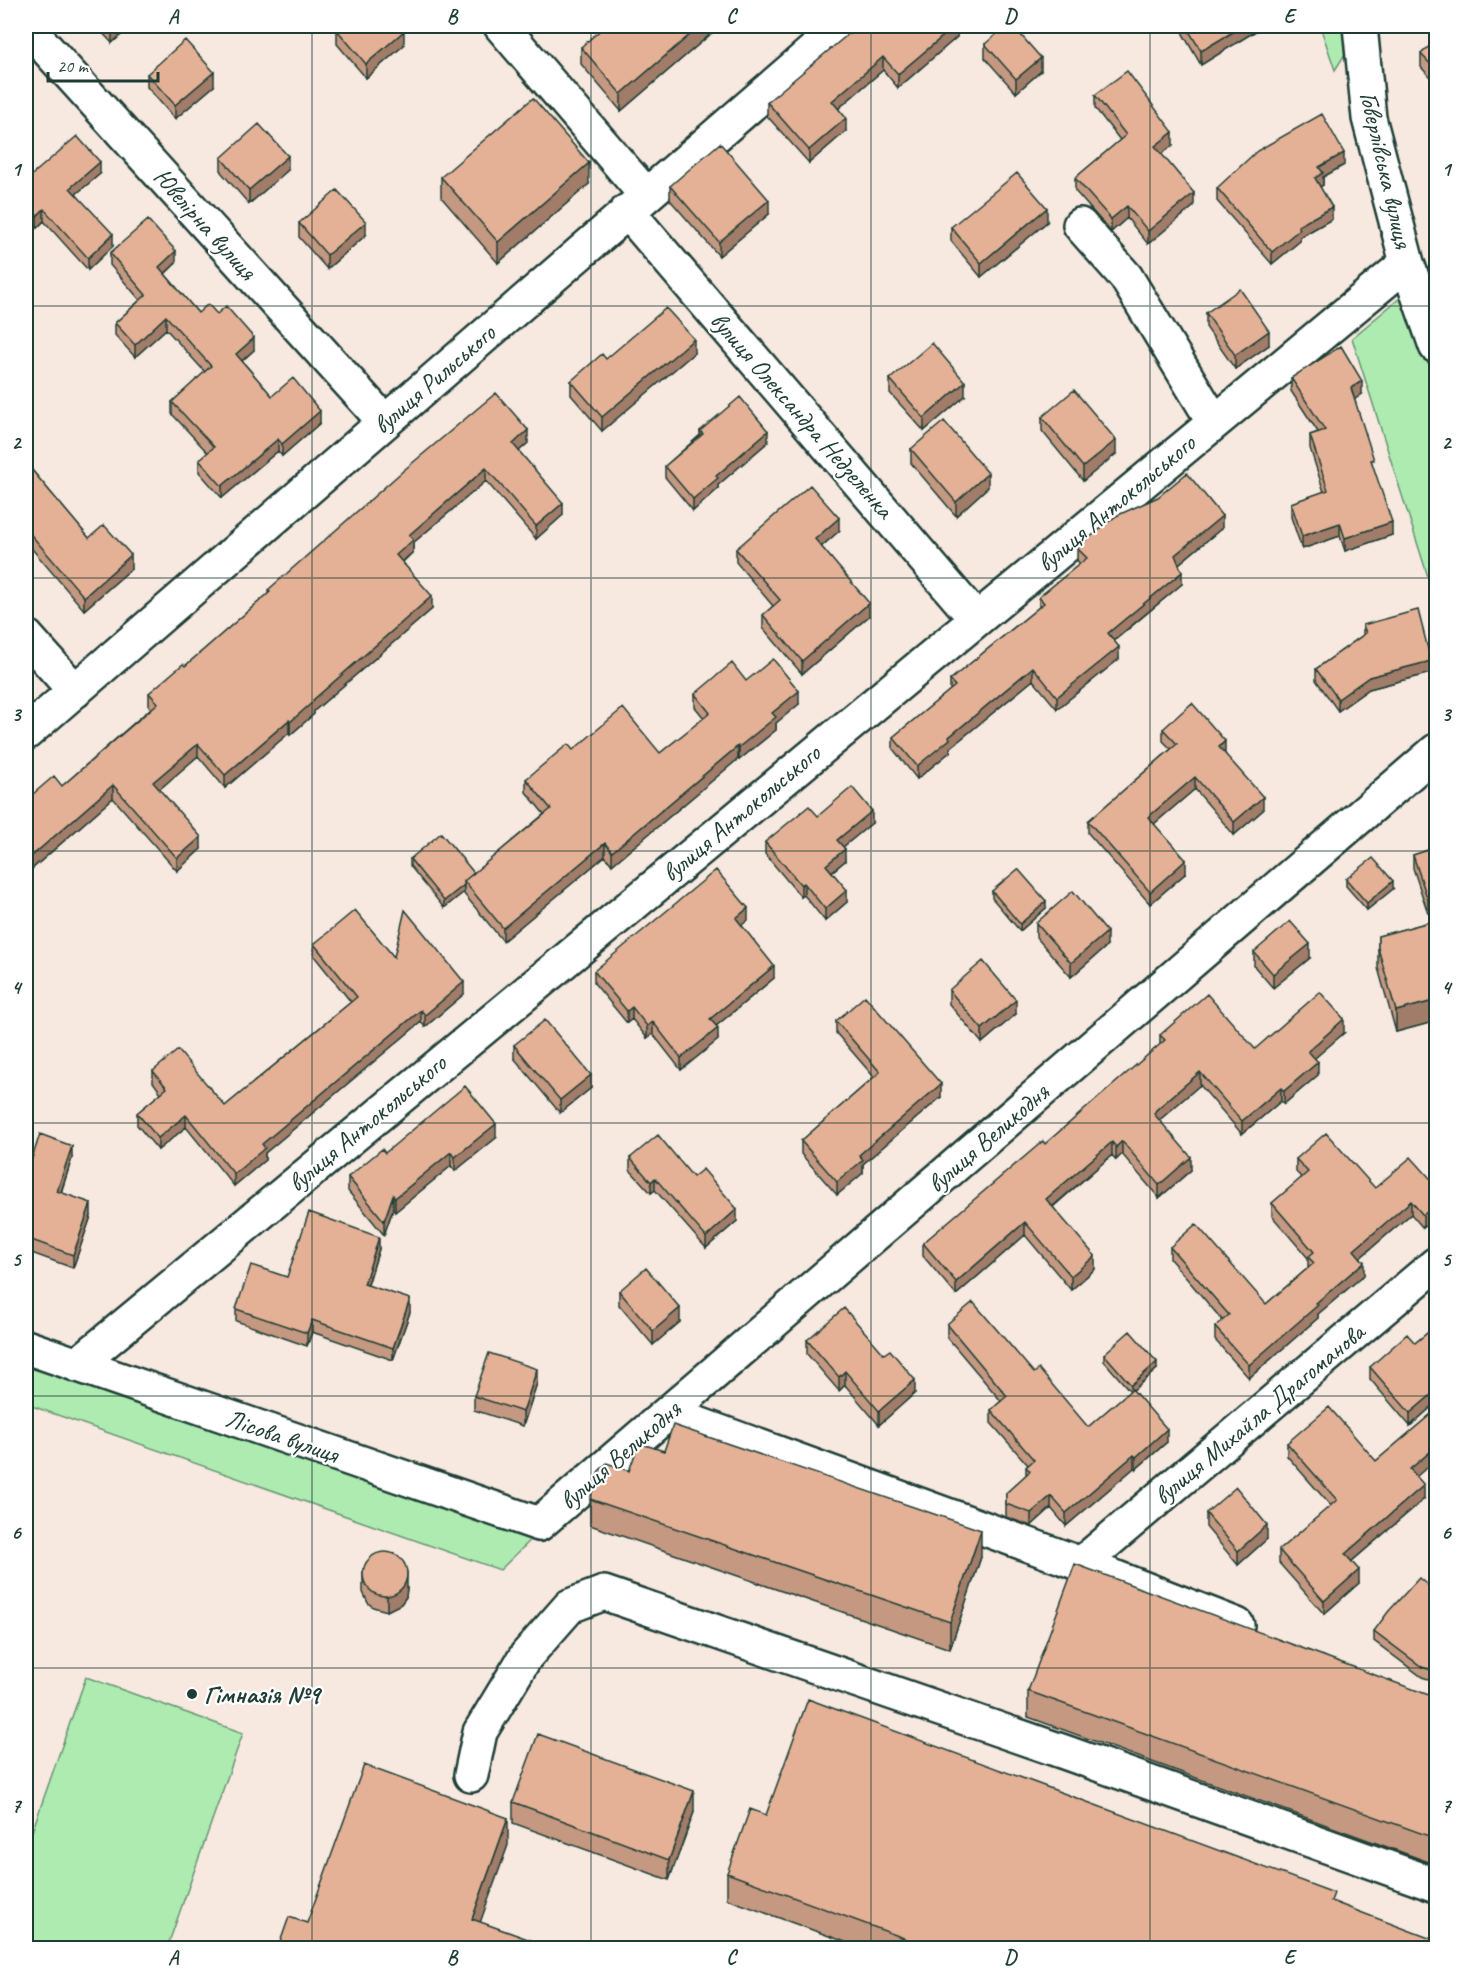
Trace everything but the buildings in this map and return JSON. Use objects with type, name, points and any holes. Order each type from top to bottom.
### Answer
[{"type":"street","name":"Ювелірна вулиця","points":[[26,26],[384,422]]},
{"type":"street","name":"вулиця Олександра Недзеленка","points":[[501,26],[637,203],[976,619]]},
{"type":"street","name":"вулиця Рильського","points":[[26,734],[842,26]]},
{"type":"street","name":"Говерлівська вулиця","points":[[1366,33],[1369,118],[1407,262],[1437,346]]},
{"type":"street","points":[[1080,225],[1126,277],[1214,422]]},
{"type":"street","name":"вулиця Антокольського","points":[[77,1365],[1407,262]]},
{"type":"street","points":[[26,636],[75,691]]},
{"type":"street","name":"вулиця Великодня","points":[[539,1524],[1437,751]]},
{"type":"street","name":"вулиця Михайла Драгоманова","points":[[1081,1564],[1437,1264]]},
{"type":"street","name":"Лісова вулиця","points":[[26,1347],[539,1524]]},
{"type":"street","points":[[668,1413],[1081,1564],[1270,1638]]},
{"type":"street","points":[[471,1775],[480,1732],[526,1656],[570,1606],[604,1593],[1067,1753],[1437,1886]]},
{"type":"green space","points":[[1320,26],[1351,26],[1347,51],[1335,70]]},
{"type":"green space","points":[[1406,293],[1436,385],[1436,602],[1352,338]]},
{"type":"green space","points":[[26,1347],[543,1528],[500,1570],[26,1404]]},
{"type":"green space","points":[[86,1677],[243,1733],[167,1948],[26,1948],[26,1849]]},
{"type":"place","name":"Гімназія №9","points":[[192,1694]]}]
